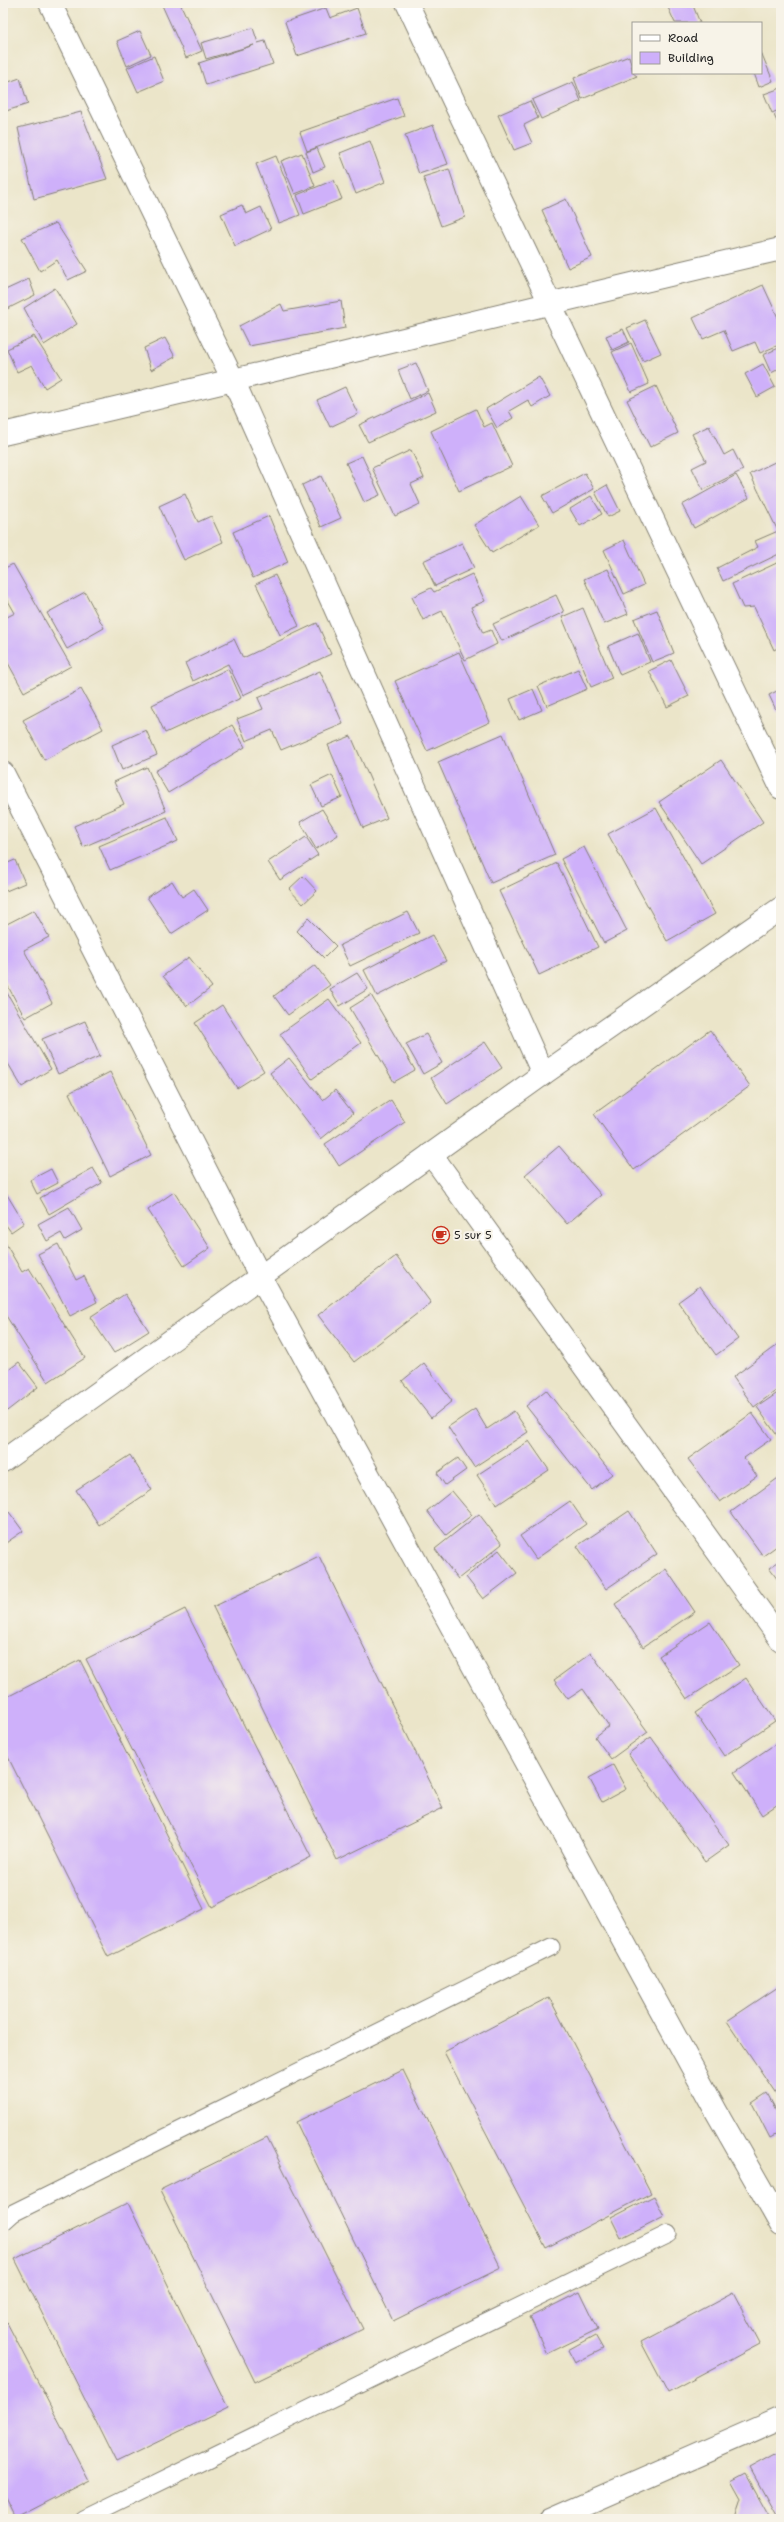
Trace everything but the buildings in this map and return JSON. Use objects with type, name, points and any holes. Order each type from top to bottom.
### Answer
[{"type":"street","points":[[50,3],[234,382],[543,1074]]},
{"type":"street","points":[[407,3],[781,788]]},
{"type":"street","points":[[3,434],[234,382],[549,303],[781,249]]},
{"type":"street","points":[[3,773],[260,1276],[712,2104],[781,2225]]},
{"type":"street","points":[[3,1461],[543,1074],[781,908]]},
{"type":"street","points":[[431,1154],[781,1640]]},
{"type":"street","points":[[551,2519],[781,2418]]},
{"type":"lane","points":[[3,2222],[13,2213],[551,1946]]},
{"type":"lane","points":[[84,2519],[668,2234]]},
{"type":"place","name":"5 sur 5","points":[[441,1235]]}]
